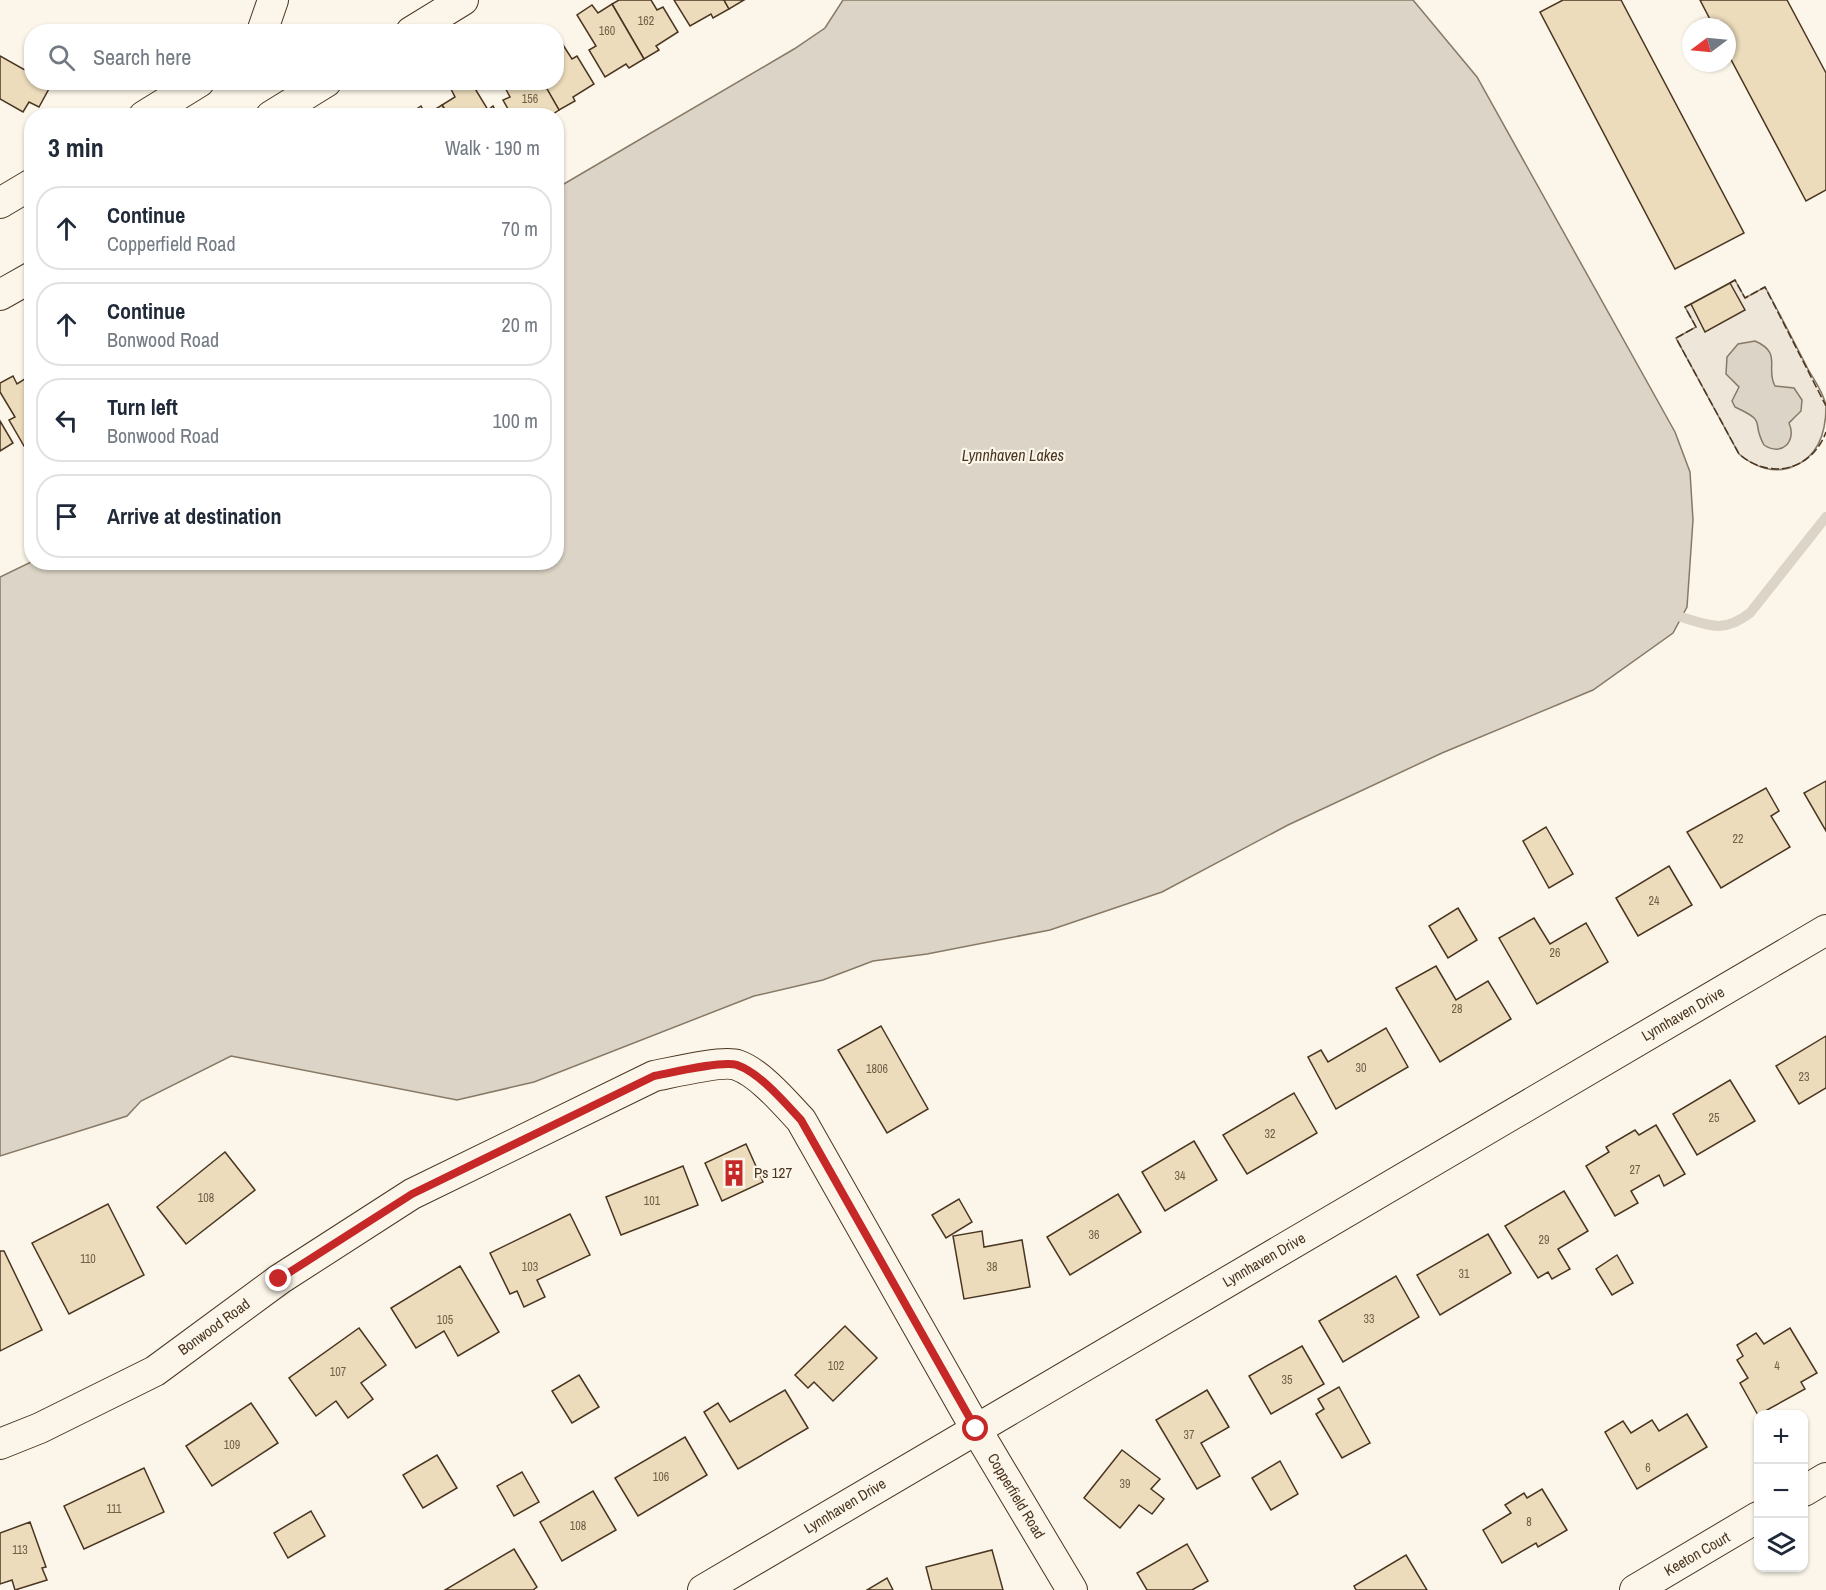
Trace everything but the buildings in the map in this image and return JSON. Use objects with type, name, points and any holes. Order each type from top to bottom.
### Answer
[{"type":"street","points":[[265,24],[273,0]]},
{"type":"street","points":[[424,24],[463,0]]},
{"type":"street","points":[[157,108],[186,90]]},
{"type":"street","points":[[284,108],[313,90]]},
{"type":"street","points":[[0,203],[24,189]]},
{"type":"street","points":[[0,295],[24,282]]},
{"type":"street","name":"Lynnhaven Drive","points":[[703,1590],[1826,930]]},
{"type":"street","name":"Bonwood Road","points":[[0,1444],[40,1428],[155,1371],[279,1279],[412,1194],[654,1076],[695,1068],[736,1065],[769,1087],[801,1120]]},
{"type":"street","name":"Copperfield Road","points":[[801,1120],[976,1429],[1072,1590]]},
{"type":"street","points":[[1808,1488],[1826,1478]]},
{"type":"street","name":"Keeton Court","points":[[1635,1590],[1756,1518]]},
{"type":"shaded area","points":[[1735,280],[1745,298],[1765,287],[1825,401],[1825,425],[1819,442],[1803,462],[1787,469],[1772,470],[1758,466],[1739,454],[1676,338],[1696,327],[1685,307]]},
{"type":"water","name":"Lynnhaven Lakes","points":[[843,0],[1413,0],[1477,77],[1675,432],[1690,472],[1693,520],[1687,607],[1673,633],[1593,690],[1442,753],[1288,825],[1162,892],[1050,930],[927,954],[873,961],[823,980],[754,996],[534,1082],[457,1100],[231,1056],[141,1101],[127,1116],[0,1156],[0,577],[24,565],[24,570],[564,570],[564,184],[794,49],[825,28]]},
{"type":"water","points":[[1755,341],[1769,351],[1775,386],[1794,388],[1802,400],[1801,411],[1789,423],[1791,436],[1789,441],[1782,448],[1771,448],[1764,445],[1755,419],[1735,407],[1732,401],[1739,387],[1726,374],[1727,357],[1738,344]]},
{"type":"waterway","points":[[1681,617],[1717,626],[1732,623],[1750,613],[1826,517]]},
{"type":"fence","points":[[1730,283],[1735,280],[1745,298],[1765,287],[1826,406]]},
{"type":"fence","points":[[1691,304],[1685,307],[1696,327],[1676,338],[1739,454],[1764,467],[1776,469],[1789,467],[1811,455],[1820,445],[1826,432]]},
{"type":"place","name":"Ps 127","points":[[734,1173]]},
{"type":"route","points":[[279,1279],[412,1194],[654,1076],[695,1068],[736,1065],[769,1087],[801,1120],[976,1429]]}]
